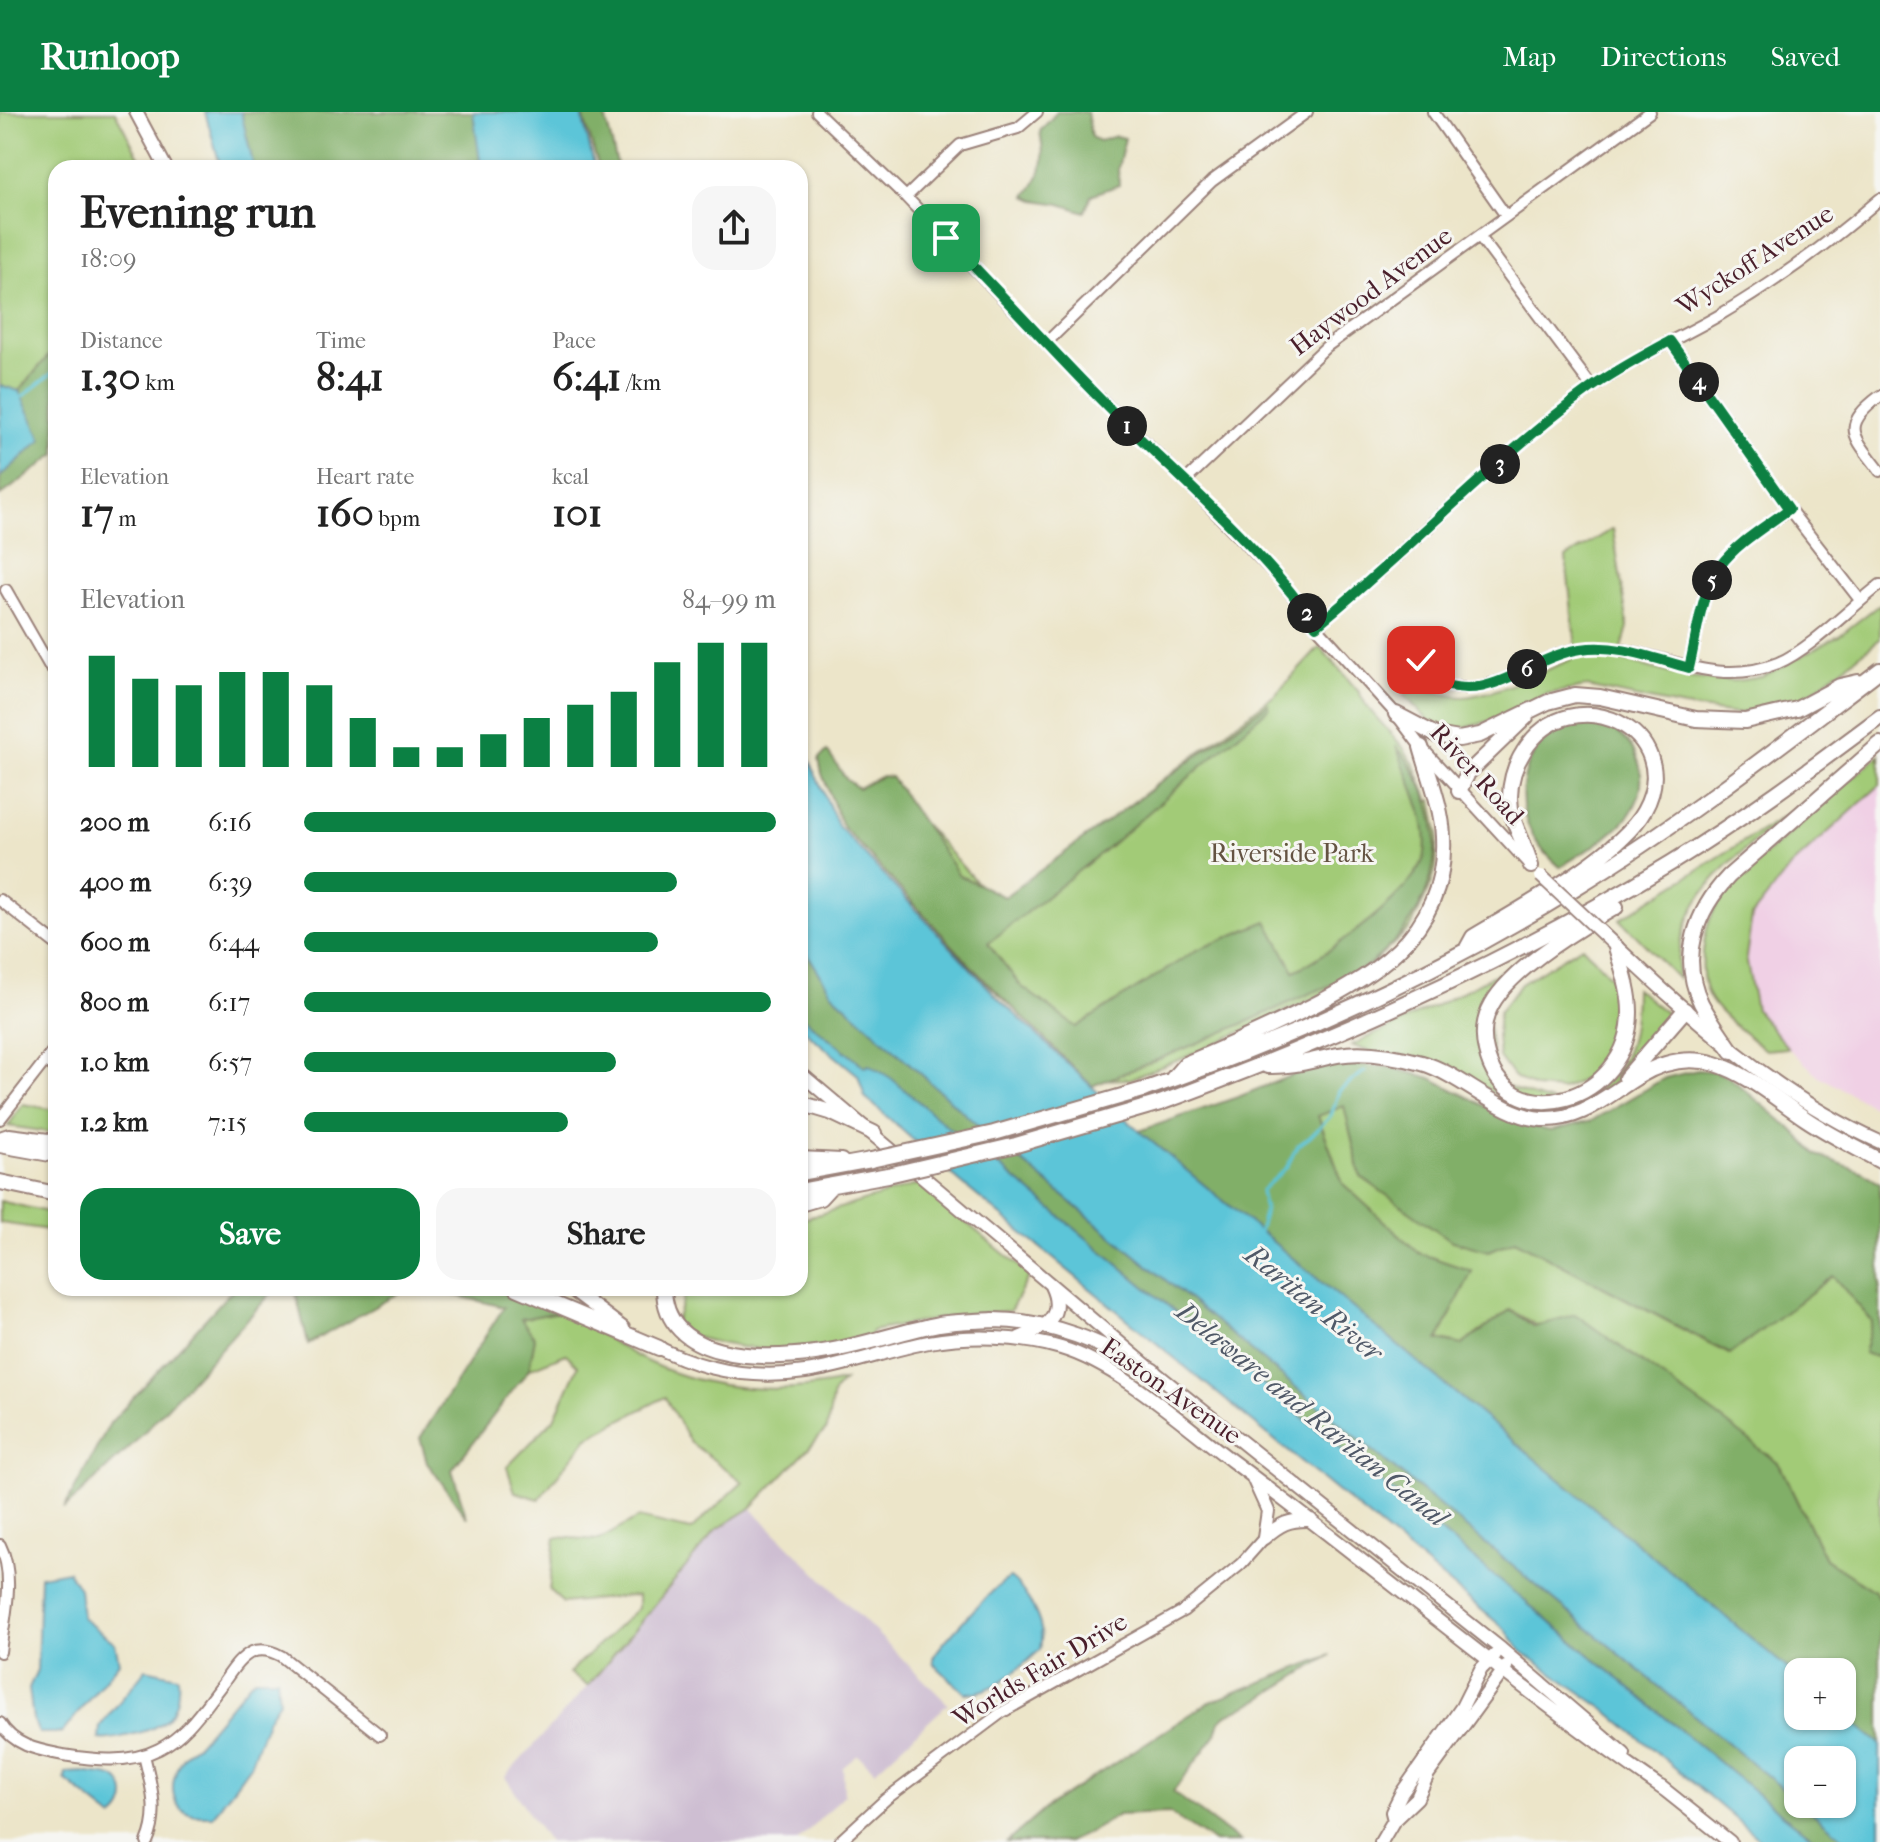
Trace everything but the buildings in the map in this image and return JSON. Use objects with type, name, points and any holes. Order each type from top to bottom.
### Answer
[{"type":"highway","points":[[808,1172],[994,1133],[1143,1090],[1320,1022],[1465,952],[1578,887],[1693,809],[1880,670]]},
{"type":"highway","points":[[1396,714],[1436,735],[1459,739],[1480,735],[1562,697],[1587,694],[1687,718],[1745,721],[1797,709],[1840,686],[1867,679]]},
{"type":"highway","points":[[1459,791],[1468,773],[1532,711]]},
{"type":"highway","points":[[1465,952],[1473,937],[1587,865],[1637,822],[1650,798],[1652,769],[1645,744],[1627,726],[1604,715],[1578,713],[1552,722],[1529,742],[1515,767],[1510,795],[1515,830],[1536,871]]},
{"type":"highway","points":[[808,1190],[888,1175],[1031,1141],[1160,1103],[1262,1066],[1464,977],[1548,934],[1673,862],[1776,793],[1880,717]]},
{"type":"highway","points":[[1732,1051],[1701,1004],[1694,981],[1692,946],[1700,916],[1729,876],[1880,744]]},
{"type":"highway","points":[[1171,1081],[1185,1064],[1336,995],[1382,965],[1415,933],[1434,898],[1441,876],[1444,847],[1442,822],[1421,747]]},
{"type":"highway","points":[[1616,947],[1628,995],[1629,1024],[1625,1042],[1610,1069],[1588,1090],[1564,1100],[1540,1101],[1510,1089],[1493,1070],[1485,1047],[1486,1020],[1496,997],[1549,949],[1669,876],[1673,862]]},
{"type":"highway","points":[[1616,1091],[1685,1010]]},
{"type":"highway","points":[[1262,1066],[1290,1067],[1340,1055],[1391,1056],[1439,1069],[1511,1110],[1542,1119],[1578,1114],[1602,1102],[1649,1070],[1670,1062],[1694,1059],[1716,1062],[1732,1069],[1826,1132],[1880,1161]]},
{"type":"highway","points":[[808,1105],[874,1133]]},
{"type":"highway","points":[[0,1142],[9,1136],[48,1141]]},
{"type":"highway","points":[[0,1142],[48,1153]]},
{"type":"highway","points":[[808,1159],[868,1161]]},
{"type":"highway","points":[[0,1182],[48,1192]]},
{"type":"highway","points":[[808,1202],[820,1198],[831,1186]]},
{"type":"highway","points":[[536,1296],[659,1348]]},
{"type":"highway","points":[[665,1296],[667,1311],[684,1335],[710,1348],[745,1354],[785,1356],[817,1353],[955,1322],[994,1320],[1046,1325],[1094,1340],[1153,1371]]},
{"type":"main road","points":[[138,116],[162,160]]},
{"type":"main road","name":"River Road","points":[[1536,871],[1732,1051],[1823,1112],[1880,1142]]},
{"type":"main road","name":"Easton Avenue","points":[[808,1079],[1153,1371],[1501,1649],[1730,1842]]},
{"type":"main road","points":[[1016,1340],[1046,1325],[1053,1316],[1056,1304],[1050,1284]]},
{"type":"main road","name":"Easton Avenue","points":[[580,1296],[603,1315],[659,1348],[715,1369],[772,1375],[827,1368],[928,1343],[975,1339],[1016,1340],[1066,1350],[1107,1369],[1311,1520],[1590,1739],[1666,1791]]},
{"type":"main road","points":[[1251,1475],[1268,1511],[1264,1538]]},
{"type":"main road","points":[[1264,1538],[1292,1519],[1311,1520]]},
{"type":"main road","points":[[1394,1820],[1392,1812],[1401,1794],[1462,1707],[1481,1669],[1501,1649]]},
{"type":"main road","points":[[1381,1842],[1394,1820],[1417,1798],[1428,1774],[1512,1660]]},
{"type":"street","name":"River Road","points":[[817,112],[906,197],[1279,578],[1316,626],[1396,714],[1459,791],[1536,871]]},
{"type":"street","points":[[906,197],[960,145],[1018,128],[1037,112]]},
{"type":"street","points":[[1046,343],[1212,181],[1307,112]]},
{"type":"street","points":[[1433,112],[1506,216],[1650,112]]},
{"type":"street","name":"Wyckoff Avenue","points":[[1316,626],[1362,589],[1524,442],[1592,387],[1727,310],[1826,245],[1880,199]]},
{"type":"street","name":"Haywood Avenue","points":[[1185,481],[1327,346],[1506,216]]},
{"type":"street","points":[[1480,237],[1592,387]]},
{"type":"street","points":[[1670,341],[1789,509],[1860,600]]},
{"type":"street","points":[[1880,396],[1855,420],[1854,434],[1880,471]]},
{"type":"street","points":[[1689,668],[1706,596],[1720,565],[1789,509]]},
{"type":"street","points":[[1431,680],[1458,689],[1482,688],[1565,652],[1601,647],[1689,668],[1722,672],[1754,669],[1779,662],[1799,651],[1880,585]]},
{"type":"street","points":[[6,590],[48,663]]},
{"type":"street","points":[[0,900],[48,938]]},
{"type":"street","points":[[3,1114],[48,1057]]},
{"type":"street","name":"Worlds Fair Drive","points":[[839,1842],[886,1799],[1001,1713],[1183,1611],[1241,1564],[1264,1538]]},
{"type":"street","points":[[0,1545],[7,1572],[0,1652]]},
{"type":"street","points":[[0,1561],[7,1572]]},
{"type":"street","points":[[0,1723],[15,1741],[42,1751],[99,1759],[144,1755],[167,1744],[187,1728],[237,1665],[257,1650],[281,1656],[380,1735]]},
{"type":"street","points":[[144,1755],[154,1796],[153,1828],[147,1842]]},
{"type":"shaded area","points":[[1880,785],[1880,1110],[1819,1076],[1788,1048],[1756,1010],[1746,957],[1752,916],[1791,866]]},
{"type":"shaded area","points":[[751,1508],[948,1704],[875,1771],[858,1755],[843,1767],[844,1795],[797,1842],[548,1842],[505,1777],[588,1686],[716,1530]]},
{"type":"green space","points":[[0,112],[115,112],[141,160],[48,160],[48,357],[19,391],[0,385]]},
{"type":"green space","points":[[241,112],[474,112],[480,160],[252,160]]},
{"type":"green space","points":[[582,112],[604,112],[616,160],[597,160]]},
{"type":"green space","points":[[1057,112],[1087,112],[1091,137],[1099,141],[1116,136],[1125,138],[1118,168],[1119,185],[1091,195],[1085,212],[1026,196],[1041,172],[1043,151],[1040,131]]},
{"type":"green space","points":[[48,357],[48,460],[0,496],[0,477],[41,440],[19,391]]},
{"type":"green space","points":[[1613,529],[1628,627],[1619,659],[1687,678],[1735,681],[1762,677],[1839,636],[1880,604],[1880,639],[1806,696],[1776,707],[1737,714],[1684,707],[1586,687],[1546,694],[1493,720],[1461,729],[1433,725],[1404,695],[1422,691],[1462,697],[1484,693],[1525,680],[1577,657],[1566,558]]},
{"type":"green space","name":"Riverside Park","points":[[1320,647],[1402,746],[1415,766],[1429,801],[1432,800],[1438,833],[1436,867],[1431,885],[1411,927],[1369,967],[1312,999],[1130,1079],[1091,1080],[973,970],[840,815],[888,784],[997,905],[1276,694]]},
{"type":"green space","points":[[1268,704],[1269,708],[1111,845],[988,943],[1021,986],[1076,1027],[1197,950],[1267,921],[1294,971],[1328,951],[1370,920],[1407,885],[1425,853],[1421,812],[1396,746],[1416,774],[1429,804],[1435,834],[1434,863],[1426,892],[1412,919],[1391,944],[1357,972],[1092,1086],[975,970],[842,826],[819,759],[827,751],[847,780],[858,788],[882,776],[891,777],[959,875],[1004,897]]},
{"type":"green space","points":[[1577,723],[1599,723],[1616,731],[1635,753],[1641,780],[1634,807],[1625,820],[1602,840],[1560,867],[1532,834],[1524,809],[1524,782],[1532,757],[1540,746],[1555,732]]},
{"type":"green space","points":[[1880,755],[1880,785],[1791,866],[1752,916],[1746,957],[1756,1010],[1788,1048],[1765,1050],[1726,1017],[1708,995],[1703,964],[1710,919],[1741,876]]},
{"type":"green space","points":[[1787,814],[1727,866],[1696,903],[1680,950],[1678,979],[1620,919]]},
{"type":"green space","points":[[1582,946],[1612,978],[1620,1003],[1621,1029],[1593,1075],[1561,1090],[1535,1088],[1513,1076],[1499,1057],[1499,1012],[1521,984]]},
{"type":"green space","points":[[1534,954],[1485,1005],[1497,1083],[1547,1101],[1563,1104],[1575,1102],[1601,1086],[1621,1063],[1634,1020],[1635,988],[1670,1016],[1617,1079],[1580,1106],[1559,1112],[1536,1112],[1511,1103],[1447,1067],[1374,1053],[1352,1045],[1437,1005]]},
{"type":"green space","points":[[808,955],[832,993],[975,1123],[1784,1789],[1784,1815],[1761,1797],[1003,1169],[808,1021]]},
{"type":"green space","points":[[1342,1063],[1389,1067],[1431,1078],[1520,1124],[1551,1131],[1591,1121],[1665,1078],[1697,1070],[1714,1071],[1729,1077],[1794,1131],[1817,1155],[1863,1172],[1880,1184],[1880,1358],[1864,1353],[1872,1321],[1833,1276],[1730,1354],[1515,1240],[1489,1251],[1452,1241],[1361,1177],[1344,1106],[1318,1116],[1343,1184],[1419,1253],[1472,1271],[1438,1340],[1462,1345],[1510,1310],[1535,1327],[1575,1314],[1779,1464],[1825,1559],[1875,1592],[1880,1601],[1880,1744],[1856,1724],[1856,1658],[1784,1658],[1784,1665],[1139,1131],[1300,1072]]},
{"type":"green space","points":[[23,1104],[48,1109],[48,1132],[8,1126]]},
{"type":"green space","points":[[1344,1105],[1361,1177],[1489,1251],[1515,1240],[1729,1354],[1833,1276],[1873,1322],[1864,1353],[1880,1358],[1880,1601],[1875,1592],[1825,1559],[1779,1464],[1510,1310],[1462,1345],[1438,1339],[1472,1271],[1419,1254],[1343,1184],[1318,1116]]},
{"type":"green space","points":[[919,1184],[1030,1275],[1010,1311],[966,1314],[872,1331],[870,1336],[826,1347],[781,1350],[741,1347],[702,1339],[665,1325],[677,1318],[684,1296],[808,1296],[808,1218]]},
{"type":"green space","points":[[0,1201],[48,1212],[48,1230],[0,1223]]},
{"type":"green space","points":[[227,1296],[269,1296],[136,1441],[64,1509],[110,1423]]},
{"type":"green space","points":[[296,1296],[394,1296],[308,1344]]},
{"type":"green space","points":[[458,1296],[514,1296],[559,1312],[521,1319],[535,1338],[529,1369],[452,1470],[467,1518],[427,1462],[420,1438],[504,1307]]},
{"type":"green space","points":[[559,1312],[650,1363],[697,1380],[770,1389],[844,1381],[833,1393],[827,1429],[751,1508],[716,1530],[588,1686],[569,1673],[638,1608],[638,1595],[563,1603],[549,1590],[556,1537],[599,1540],[638,1518],[691,1530],[743,1482],[690,1442],[665,1397],[588,1437],[539,1499],[515,1492],[507,1467],[554,1419],[578,1366],[566,1354],[529,1369],[535,1338],[520,1319]]},
{"type":"green space","points":[[1331,1655],[1260,1699],[1225,1716],[1216,1734],[1173,1792],[1240,1842],[1214,1842],[1169,1813],[1118,1815],[1068,1842],[1007,1842],[1047,1807],[1208,1703]]},
{"type":"green space","points":[[1788,1818],[1819,1818],[1848,1842],[1819,1842]]},
{"type":"water","points":[[205,112],[241,112],[252,160],[219,160]]},
{"type":"water","points":[[473,112],[581,112],[593,160],[480,160]]},
{"type":"water","points":[[0,385],[19,391],[42,439],[0,477]]},
{"type":"water","name":"Raritan River","points":[[808,757],[838,826],[999,999],[1139,1131],[1784,1665],[1784,1730],[1856,1730],[1856,1724],[1880,1744],[1880,1842],[1848,1842],[1819,1818],[1856,1818],[1856,1746],[1784,1746],[1784,1789],[975,1123],[832,993],[808,955]]},
{"type":"water","points":[[808,1021],[865,1067],[869,1065],[891,1078],[1784,1815],[1784,1818],[1819,1842],[1763,1842],[1610,1713],[1521,1651],[1506,1630],[959,1181],[865,1097],[858,1075],[808,1034]]},
{"type":"water","points":[[68,1571],[79,1589],[82,1618],[115,1643],[119,1662],[62,1733],[39,1733],[33,1720],[29,1688],[37,1670],[40,1576]]},
{"type":"water","points":[[1010,1578],[1025,1594],[1037,1616],[1041,1632],[1040,1650],[996,1685],[965,1693],[934,1664],[933,1658],[969,1615]]},
{"type":"water","points":[[146,1669],[178,1676],[177,1700],[168,1717],[142,1732],[99,1739],[100,1726]]},
{"type":"water","points":[[254,1678],[277,1678],[279,1701],[268,1718],[250,1765],[213,1816],[187,1813],[179,1807],[173,1788],[178,1767],[183,1757],[198,1744]]},
{"type":"water","points":[[66,1773],[110,1776],[121,1783],[125,1801],[113,1818],[65,1780]]},
{"type":"waterway","points":[[22,397],[48,376]]},
{"type":"waterway","name":"Raritan River","points":[[1258,1235],[1265,1210],[1261,1191],[1287,1167],[1297,1146],[1331,1116],[1339,1091],[1365,1071]]},
{"type":"route","points":[[946,238],[1087,386],[1279,578],[1316,626],[1362,589],[1565,408],[1623,367],[1670,341],[1789,509],[1720,565],[1706,596],[1689,668],[1616,649],[1583,648],[1546,659],[1482,688],[1469,690],[1444,686],[1431,680],[1433,667],[1426,660],[1421,660]]},
{"type":"water label","name":"Delaware and Raritan Canal","points":[[1312,1414]]}]
